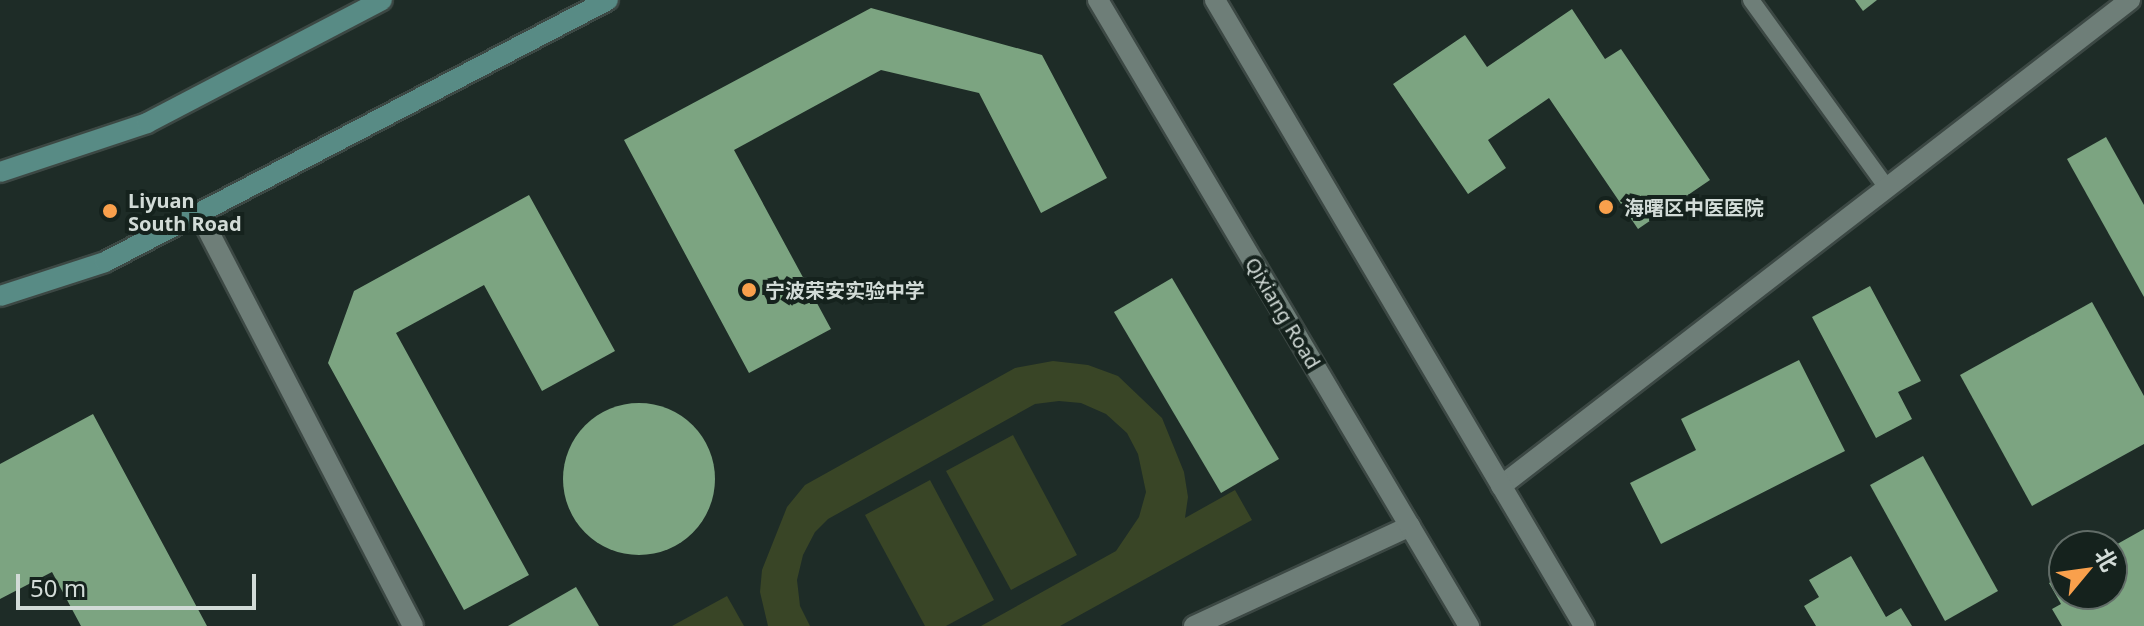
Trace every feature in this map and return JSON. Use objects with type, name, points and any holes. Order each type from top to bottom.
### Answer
[{"type":"main road","points":[[0,172],[147,123],[382,0]]},
{"type":"main road","points":[[0,296],[105,262],[608,0]]},
{"type":"street","name":"Qixiang Road","points":[[1098,0],[1469,626]]},
{"type":"street","points":[[1215,0],[1584,626]]},
{"type":"street","points":[[1501,486],[2130,0]]},
{"type":"street","points":[[199,213],[413,626]]},
{"type":"street","points":[[1194,626],[1410,526]]},
{"type":"lane","points":[[1751,0],[1887,188]]},
{"type":"green space","points":[[1053,361],[1088,365],[1118,376],[1162,418],[1184,472],[1188,497],[1185,518],[1235,490],[1252,520],[1060,626],[981,626],[1116,551],[1139,517],[1146,492],[1138,454],[1127,433],[1106,414],[1081,403],[1059,401],[1035,404],[828,519],[815,532],[803,555],[797,580],[800,606],[810,626],[768,626],[760,592],[762,570],[787,507],[805,485],[1015,368]]},
{"type":"green space","points":[[1013,435],[1077,555],[1011,590],[946,471]]},
{"type":"green space","points":[[930,480],[994,600],[946,626],[925,626],[865,515]]},
{"type":"green space","points":[[727,596],[744,626],[672,626]]},
{"type":"building","points":[[1855,0],[1877,0],[1863,11]]},
{"type":"building","points":[[871,8],[1042,55],[1107,178],[1041,213],[979,93],[881,70],[734,150],[831,329],[749,373],[624,140]]},
{"type":"building","points":[[1572,9],[1605,59],[1621,49],[1710,180],[1638,229],[1549,98],[1488,140],[1506,168],[1468,194],[1393,84],[1465,35],[1487,67]]},
{"type":"building","points":[[2106,137],[2144,205],[2144,297],[2067,159]]},
{"type":"building","points":[[529,195],[615,351],[542,391],[484,285],[396,333],[529,575],[464,610],[328,363],[354,291]]},
{"type":"building","points":[[1172,278],[1279,459],[1221,493],[1114,312]]},
{"type":"building","points":[[1870,286],[1921,381],[1898,392],[1912,419],[1876,438],[1812,317]]},
{"type":"building","points":[[2092,302],[2144,396],[2144,444],[2032,506],[1960,375]]},
{"type":"building","points":[[1799,360],[1845,451],[1661,544],[1630,483],[1696,450],[1681,419]]},
{"type":"building","points":[[639,403],[668,409],[693,425],[709,450],[715,479],[709,508],[693,533],[668,549],[639,555],[610,549],[585,533],[569,508],[563,479],[569,450],[585,425],[610,409]]},
{"type":"building","points":[[93,414],[207,626],[81,626],[52,572],[0,599],[0,464]]},
{"type":"building","points":[[1923,456],[1998,591],[1945,621],[1870,485]]},
{"type":"building","points":[[2144,529],[2144,626],[2062,626],[2053,610],[2128,610],[2128,538]]},
{"type":"building","points":[[1851,556],[1886,617],[1901,608],[1912,626],[1816,626],[1804,606],[1819,597],[1809,580]]},
{"type":"building","points":[[576,587],[599,626],[508,626]]},
{"type":"place","name":"海曙区中医医院","points":[[1606,207]]},
{"type":"place","name":"Liyuan South Road","points":[[110,211]]},
{"type":"place","name":"宁波荣安实验中学","points":[[749,290]]}]
